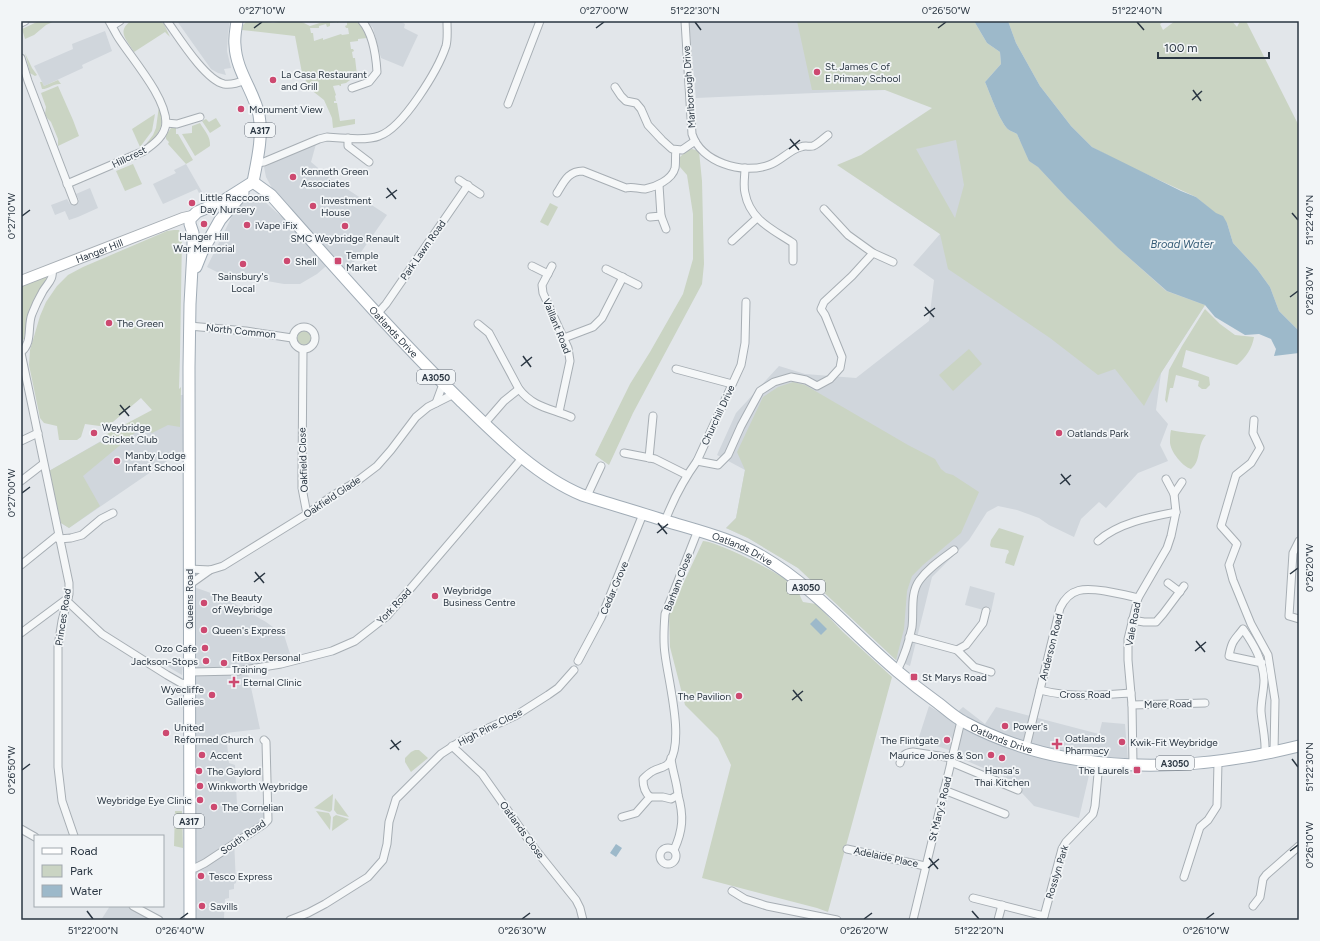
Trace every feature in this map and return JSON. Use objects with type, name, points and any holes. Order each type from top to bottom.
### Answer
[{"type":"main road","name":"A317","points":[[237,21],[235,36],[237,58],[257,107],[259,119],[260,137],[253,182]]},
{"type":"main road","points":[[210,237],[199,237],[191,224],[203,209],[223,201],[253,182]]},
{"type":"main road","name":"Queens Road","points":[[192,278],[199,257],[218,224],[227,211],[253,182]]},
{"type":"main road","name":"Oatlands Drive","points":[[253,182],[271,195],[408,348],[484,424],[523,457],[551,478],[574,492],[698,530],[739,545],[763,557],[790,575],[825,604],[897,671],[962,721],[1007,741],[1026,747],[1057,756],[1099,763],[1149,764],[1218,762],[1299,746]]},
{"type":"main road","points":[[203,209],[212,215],[218,224]]},
{"type":"main road","name":"Hanger Hill","points":[[21,279],[52,269],[178,220],[191,224]]},
{"type":"main road","name":"Queens Road","points":[[190,920],[189,326],[192,278],[191,224]]},
{"type":"street","points":[[21,23],[25,21]]},
{"type":"street","points":[[120,21],[110,24],[117,37],[158,98],[164,110],[166,124],[177,124],[200,117]]},
{"type":"street","points":[[167,21],[204,71],[223,84],[235,84],[245,80]]},
{"type":"street","points":[[352,88],[369,82],[377,72],[376,59],[368,30],[362,21]]},
{"type":"street","points":[[508,104],[540,21]]},
{"type":"street","name":"Marlborough Drive","points":[[685,21],[691,121],[695,141],[699,148],[709,157],[720,162],[745,168],[770,165],[789,152],[802,146],[814,146],[828,135]]},
{"type":"street","points":[[256,162],[264,162],[319,139],[377,137],[386,134],[414,104],[431,76],[447,44],[447,22]]},
{"type":"street","points":[[21,58],[28,81],[74,201]]},
{"type":"street","points":[[615,87],[626,101],[636,103],[641,108],[648,125],[672,149],[682,150],[695,141]]},
{"type":"street","name":"Hillcrest","points":[[67,184],[144,151],[155,144],[161,136],[166,124]]},
{"type":"street","points":[[348,138],[348,146],[368,162]]},
{"type":"street","points":[[557,193],[566,177],[579,171],[583,171],[626,188],[632,187],[643,189],[659,185],[667,180],[674,170],[676,150]]},
{"type":"street","points":[[745,168],[744,192],[748,206],[757,218],[793,243],[793,261]]},
{"type":"street","points":[[459,180],[480,194]]},
{"type":"street","name":"Park Lawn Road","points":[[377,314],[386,304],[468,185]]},
{"type":"street","points":[[659,185],[661,216],[666,229]]},
{"type":"street","points":[[824,209],[848,235],[872,253],[893,262]]},
{"type":"street","points":[[650,217],[661,216]]},
{"type":"street","points":[[732,241],[757,218]]},
{"type":"street","points":[[697,461],[718,465],[728,455],[741,426],[760,391],[774,382],[791,377],[806,380],[817,386],[830,379],[840,368],[842,357],[825,315],[821,309],[824,302],[852,276],[872,253]]},
{"type":"street","points":[[532,266],[548,274]]},
{"type":"street","name":"Vaillant Road","points":[[552,266],[542,285],[543,293],[568,348],[570,361],[559,412]]},
{"type":"street","points":[[21,353],[27,346],[32,315],[43,292],[51,281],[53,274],[52,269]]},
{"type":"street","points":[[606,269],[638,284]]},
{"type":"street","points":[[564,338],[592,327],[602,318],[623,277]]},
{"type":"street","name":"Churchill Drive","points":[[665,520],[687,475],[697,461],[741,364],[745,343],[746,302]]},
{"type":"street","points":[[478,324],[489,333],[519,389],[525,397],[539,406],[571,417]]},
{"type":"street","name":"North Common","points":[[189,326],[246,331],[292,338]]},
{"type":"street","points":[[302,327],[306,327],[314,334],[314,342],[310,348],[303,350],[296,347],[292,338],[295,331],[302,327]]},
{"type":"street","name":"Oakfield Close","points":[[303,350],[302,488],[307,514]]},
{"type":"street","name":"Princes Road","points":[[21,353],[24,384],[38,433],[43,464],[67,570],[68,599],[62,621],[58,646],[58,767],[62,801],[74,835]]},
{"type":"street","points":[[676,369],[732,384]]},
{"type":"street","points":[[436,403],[444,384]]},
{"type":"street","points":[[484,424],[504,401],[519,389]]},
{"type":"street","name":"Oakfield Glade","points":[[189,569],[210,570],[223,566],[356,482],[377,466],[416,417],[428,407],[454,394]]},
{"type":"street","points":[[649,458],[654,416]]},
{"type":"street","points":[[1254,420],[1253,433],[1260,448],[1251,463],[1236,475],[1221,526],[1237,544],[1229,565],[1233,580],[1251,624],[1268,655],[1275,700],[1269,753]]},
{"type":"street","points":[[21,441],[38,433]]},
{"type":"street","points":[[624,453],[649,458],[667,464],[687,475]]},
{"type":"street","name":"York Road","points":[[190,672],[238,671],[281,664],[332,651],[355,641],[387,616],[523,457]]},
{"type":"street","points":[[21,481],[43,464]]},
{"type":"street","points":[[588,496],[602,466]]},
{"type":"street","name":"Vale Road","points":[[1133,764],[1132,705],[1128,660],[1128,639],[1138,598],[1167,548],[1172,536],[1176,512],[1174,494],[1166,479]]},
{"type":"street","points":[[1174,494],[1182,482]]},
{"type":"street","points":[[1098,541],[1107,534],[1140,520],[1176,512]]},
{"type":"street","points":[[21,564],[59,537],[71,538],[82,535],[101,519],[113,513]]},
{"type":"street","name":"Cedar Grove","points":[[578,660],[601,618],[643,514]]},
{"type":"street","name":"Barham Close","points":[[674,850],[680,836],[682,809],[678,795],[678,788],[672,770],[676,724],[664,651],[666,614],[698,530]]},
{"type":"street","points":[[1299,541],[1293,553],[1289,616],[1299,619]]},
{"type":"street","points":[[897,671],[905,655],[912,627],[914,594],[918,582],[928,571],[954,550]]},
{"type":"street","name":"Oakfield Glade","points":[[189,586],[210,570]]},
{"type":"street","points":[[1132,620],[1156,622],[1182,589],[1168,583]]},
{"type":"street","name":"Anderson Road","points":[[1026,747],[1063,601],[1070,594],[1087,588],[1138,598]]},
{"type":"street","points":[[21,633],[68,599],[102,634],[167,675],[181,683],[190,685]]},
{"type":"street","points":[[957,650],[966,645],[983,623],[986,611]]},
{"type":"street","points":[[1262,663],[1229,656],[1231,644],[1243,629],[1256,647],[1262,663],[1264,680],[1261,709],[1269,753]]},
{"type":"street","points":[[909,637],[957,650],[974,667],[991,672]]},
{"type":"street","name":"High Pine Close","points":[[290,920],[325,904],[368,877],[382,860],[387,844],[389,822],[396,799],[441,754],[464,739],[515,716],[558,688],[574,670]]},
{"type":"street","name":"Cross Road","points":[[1040,690],[1071,696],[1131,693]]},
{"type":"street","name":"Mere Road","points":[[1132,705],[1205,703]]},
{"type":"street","name":"St Mary's Road","points":[[913,920],[962,721]]},
{"type":"street","name":"South Road","points":[[189,869],[205,863],[268,820],[267,760],[266,742],[264,740]]},
{"type":"street","name":"Oatlands Close","points":[[452,746],[477,768],[487,780],[535,849],[576,900],[583,920]]},
{"type":"street","points":[[900,763],[902,756],[913,752],[952,760],[1018,790]]},
{"type":"street","points":[[650,797],[643,786],[643,779],[654,770],[667,765],[672,758]]},
{"type":"street","points":[[1184,877],[1200,827],[1208,820],[1217,806],[1218,762]]},
{"type":"street","name":"Rosslyn Park","points":[[1043,918],[1062,849],[1066,842],[1093,814],[1099,763]]},
{"type":"street","points":[[944,790],[1005,814]]},
{"type":"street","points":[[622,817],[636,813],[650,797],[663,797],[671,799],[678,795]]},
{"type":"street","points":[[21,829],[34,836]]},
{"type":"street","points":[[1253,906],[1260,897],[1263,879],[1299,846]]},
{"type":"street","name":"Adelaide Place","points":[[847,849],[926,866]]},
{"type":"street","points":[[732,891],[745,899],[767,906],[837,920]]},
{"type":"street","points":[[973,898],[1002,905],[1043,918]]},
{"type":"street","points":[[998,920],[1002,905]]},
{"type":"street","points":[[135,907],[159,920]]},
{"type":"shaded area","points":[[177,21],[230,21],[227,51],[231,68],[224,69],[226,75],[211,69]]},
{"type":"shaded area","points":[[367,21],[400,21],[405,24],[404,28],[418,35],[403,67],[381,58],[373,28]]},
{"type":"shaded area","name":"St. James C of E Primary School","points":[[689,21],[965,21],[885,90],[696,98]]},
{"type":"shaded area","points":[[105,31],[112,51],[82,65],[83,68],[44,86],[34,66],[73,49],[72,44]]},
{"type":"shaded area","points":[[991,115],[1205,305],[1161,373],[1156,410],[1168,424],[1160,445],[1168,461],[1138,473],[1106,508],[1099,502],[1081,519],[1074,537],[1049,525],[1039,518],[1017,510],[998,506],[987,512],[969,540],[932,577],[910,666],[896,660],[798,568],[748,538],[726,528],[736,518],[745,470],[717,455],[736,413],[779,366],[805,374],[856,378],[929,321],[934,280],[913,265],[940,234],[883,196],[916,149]]},
{"type":"shaded area","points":[[316,144],[311,162],[330,178],[387,215],[345,275],[332,261],[317,274],[300,284],[284,284],[217,272],[207,267],[239,203],[247,199],[255,198],[265,202],[293,227],[266,177],[264,167],[294,152]]},
{"type":"shaded area","points":[[186,164],[202,192],[199,193],[197,189],[163,204],[153,184],[176,173],[174,170]]},
{"type":"shaded area","points":[[90,188],[98,208],[69,220],[65,211],[55,215],[51,205],[67,199],[70,204],[79,200],[76,194]]},
{"type":"shaded area","name":"Manby Lodge Infant School","points":[[183,395],[183,450],[69,528],[61,523],[49,471]]},
{"type":"shaded area","points":[[191,586],[225,598],[266,622],[284,635],[293,663],[247,669],[260,729],[226,733],[229,763],[235,765],[237,805],[265,804],[265,819],[234,840],[236,883],[234,884],[234,889],[229,890],[229,898],[225,899],[225,920],[190,920]]},
{"type":"shaded area","points":[[970,586],[995,593],[991,612],[965,605]]},
{"type":"shaded area","points":[[179,660],[183,660],[182,675],[165,665],[176,666]]},
{"type":"shaded area","points":[[929,706],[950,719],[963,707],[985,724],[996,707],[1099,734],[1102,722],[1125,724],[1129,773],[1090,771],[1079,818],[1034,806],[1009,779],[960,758],[949,750],[918,740]]},
{"type":"shaded area","points":[[109,907],[130,907],[149,918],[148,920],[101,920]]},
{"type":"green space","points":[[39,21],[55,21],[46,25],[34,35],[25,39],[22,29]]},
{"type":"green space","points":[[131,21],[160,21],[164,24],[170,37],[165,32],[134,52],[124,36],[124,28]]},
{"type":"green space","points":[[247,21],[273,23],[300,21],[310,26],[326,21],[341,21],[337,23],[330,23],[330,26],[327,27],[326,24],[319,26],[319,28],[310,28],[311,33],[313,33],[314,41],[323,38],[323,40],[341,34],[349,34],[348,28],[345,26],[347,25],[347,21],[357,22],[363,28],[367,38],[350,42],[351,49],[354,51],[352,52],[353,58],[355,58],[357,75],[346,83],[341,84],[341,86],[333,86],[336,95],[336,101],[334,101],[334,103],[337,103],[340,121],[355,119],[355,124],[333,128],[332,118],[324,100],[310,89],[302,73],[295,36],[242,30],[243,25]]},
{"type":"green space","points":[[797,21],[974,21],[987,43],[1000,52],[1001,64],[985,82],[1002,121],[1009,130],[1017,134],[1029,161],[1038,167],[1118,248],[1166,291],[1205,305],[1161,373],[1144,406],[1115,369],[1098,375],[1050,338],[948,269],[940,234],[837,165],[861,155],[932,108],[885,90],[812,90]],"holes":[[[956,140],[964,185],[955,218],[916,149]]]},
{"type":"green space","points":[[1008,21],[1164,21],[1160,24],[1163,30],[1175,21],[1232,21],[1237,27],[1240,21],[1246,21],[1299,126],[1299,331],[1279,311],[1270,287],[1257,269],[1233,243],[1227,223],[1196,197],[1122,163],[1092,147],[1071,126],[1040,86],[1016,43]]},
{"type":"green space","points":[[25,53],[37,75],[35,76],[30,73]]},
{"type":"green space","points":[[58,80],[61,84],[56,84],[42,89],[40,82],[42,82],[44,86]]},
{"type":"green space","points":[[58,86],[79,136],[58,146],[58,139],[51,122],[45,114],[46,107],[41,93]]},
{"type":"green space","points":[[159,106],[162,120],[160,130],[157,135],[143,148],[153,135],[156,128]]},
{"type":"green space","points":[[155,114],[152,131],[140,147],[132,129]]},
{"type":"green space","points":[[216,118],[221,126],[210,133],[202,121],[206,119],[209,122]]},
{"type":"green space","points":[[200,123],[208,137],[210,146],[195,156],[182,134],[192,133],[192,126]]},
{"type":"green space","points":[[171,128],[176,128],[176,134],[178,134],[193,160],[186,164],[168,144],[169,142],[166,139],[166,135]]},
{"type":"green space","points":[[692,149],[699,151],[702,181],[704,264],[702,284],[633,413],[609,465],[595,455],[630,384],[683,294],[693,259],[693,214],[687,175],[680,167],[679,158],[686,151]]},
{"type":"green space","points":[[133,164],[142,184],[125,191],[116,171]]},
{"type":"green space","points":[[550,203],[558,207],[548,226],[540,222]]},
{"type":"green space","points":[[179,230],[182,236],[179,389],[181,387],[180,427],[168,425],[152,433],[145,429],[136,432],[83,476],[100,506],[69,528],[61,523],[49,471],[100,442],[102,443],[105,435],[152,410],[141,398],[107,427],[85,424],[81,437],[77,440],[59,440],[57,426],[44,423],[40,418],[29,365],[30,350],[40,316],[46,302],[57,286],[68,275],[83,267],[167,231]]},
{"type":"green space","points":[[48,276],[35,297],[28,315],[24,339],[21,341],[21,287]]},
{"type":"green space","points":[[1205,309],[1220,324],[1235,335],[1254,337],[1252,345],[1246,356],[1237,365],[1186,350],[1182,367],[1209,377],[1210,385],[1206,389],[1202,389],[1198,386],[1199,381],[1176,375],[1173,388],[1170,388],[1167,403],[1165,400],[1169,370]]},
{"type":"green space","points":[[304,331],[309,333],[311,338],[309,343],[304,345],[299,343],[297,338],[299,333]]},
{"type":"green space","points":[[969,349],[982,364],[953,391],[939,375]]},
{"type":"green space","points":[[793,382],[805,385],[935,459],[941,469],[946,473],[953,475],[979,492],[961,533],[912,576],[907,591],[904,629],[896,660],[798,568],[748,538],[726,528],[736,518],[745,470],[737,452],[763,397],[778,387]]},
{"type":"green space","points":[[1171,430],[1206,435],[1201,444],[1197,461],[1191,469],[1181,462],[1172,450],[1170,443]]},
{"type":"green space","points":[[999,528],[1024,536],[1014,566],[1005,563],[1009,552],[1008,550],[991,547],[990,545],[991,540]]},
{"type":"green space","points":[[703,541],[736,553],[777,574],[794,586],[803,602],[816,604],[843,632],[892,677],[828,912],[702,878],[731,765],[718,738],[685,705],[670,647],[669,614]]},
{"type":"green space","points":[[415,750],[419,750],[428,758],[411,772],[405,762],[405,758]]},
{"type":"green space","points":[[333,794],[332,810],[330,812],[314,808]]},
{"type":"green space","points":[[335,798],[349,817],[337,814],[334,810]]},
{"type":"green space","points":[[175,811],[182,811],[183,848],[174,846]]},
{"type":"green space","points":[[316,811],[329,813],[331,817],[330,830]]},
{"type":"green space","points":[[336,815],[349,819],[332,831],[333,817]]},
{"type":"water","name":"Broad Water","points":[[974,21],[1008,21],[1016,43],[1040,86],[1071,126],[1092,147],[1196,197],[1216,213],[1223,216],[1227,223],[1233,243],[1257,269],[1270,287],[1279,311],[1299,331],[1299,353],[1274,356],[1276,349],[1271,339],[1259,334],[1245,335],[1215,317],[1205,305],[1167,291],[1118,248],[1038,167],[1029,161],[1017,134],[1009,130],[1002,121],[985,82],[1001,64],[1000,52],[987,43]]},
{"type":"water","points":[[816,618],[827,629],[821,635],[810,624]]},
{"type":"water","points":[[616,844],[622,848],[616,857],[610,853]]},
{"type":"place","name":"St. James C of E Primary School","points":[[817,72]]},
{"type":"place","name":"La Casa Restaurant and Grill","points":[[273,80]]},
{"type":"place","name":"Monument View","points":[[241,109]]},
{"type":"place","name":"Kenneth Green Associates","points":[[293,177]]},
{"type":"place","name":"Little Raccoons Day Nursery","points":[[192,203]]},
{"type":"place","name":"Investment House","points":[[313,206]]},
{"type":"place","name":"Hanger Hill War Memorial","points":[[204,224]]},
{"type":"place","name":"iVape iFix","points":[[247,225]]},
{"type":"place","name":"SMC Weybridge Renault","points":[[345,226]]},
{"type":"place","name":"Shell","points":[[287,261]]},
{"type":"place","name":"Temple Market","points":[[338,261]]},
{"type":"place","name":"Sainsbury's Local","points":[[243,264]]},
{"type":"place","name":"The Green","points":[[109,323]]},
{"type":"place","name":"Weybridge Cricket Club","points":[[94,433]]},
{"type":"place","name":"Oatlands Park","points":[[1059,433]]},
{"type":"place","name":"Manby Lodge Infant School","points":[[117,461]]},
{"type":"place","name":"Weybridge Business Centre","points":[[435,596]]},
{"type":"place","name":"The Beauty of Weybridge","points":[[204,603]]},
{"type":"place","name":"Queen's Express","points":[[204,630]]},
{"type":"place","name":"Ozo Cafe","points":[[205,648]]},
{"type":"place","name":"Jackson-Stops","points":[[206,661]]},
{"type":"place","name":"FitBox Personal Training","points":[[224,663]]},
{"type":"place","name":"St Marys Road","points":[[914,677]]},
{"type":"place","name":"Eternal Clinic","points":[[234,682]]},
{"type":"place","name":"Wyecliffe Galleries","points":[[212,695]]},
{"type":"place","name":"The Pavilion","points":[[739,696]]},
{"type":"place","name":"Power's","points":[[1005,726]]},
{"type":"place","name":"United Reformed Church","points":[[166,733]]},
{"type":"place","name":"The Flintgate","points":[[947,740]]},
{"type":"place","name":"Kwik-Fit Weybridge","points":[[1122,742]]},
{"type":"place","name":"Oatlands Pharmacy","points":[[1057,744]]},
{"type":"place","name":"Accent","points":[[202,755]]},
{"type":"place","name":"Maurice Jones & Son","points":[[991,755]]},
{"type":"place","name":"Hansa's Thai Kitchen","points":[[1002,758]]},
{"type":"place","name":"The Laurels","points":[[1137,770]]},
{"type":"place","name":"The Gaylord","points":[[199,771]]},
{"type":"place","name":"Winkworth Weybridge","points":[[200,786]]},
{"type":"place","name":"Weybridge Eye Clinic","points":[[200,800]]},
{"type":"place","name":"The Cornelian","points":[[214,807]]},
{"type":"place","name":"Tesco Express","points":[[201,876]]},
{"type":"place","name":"Savills","points":[[202,906]]}]
